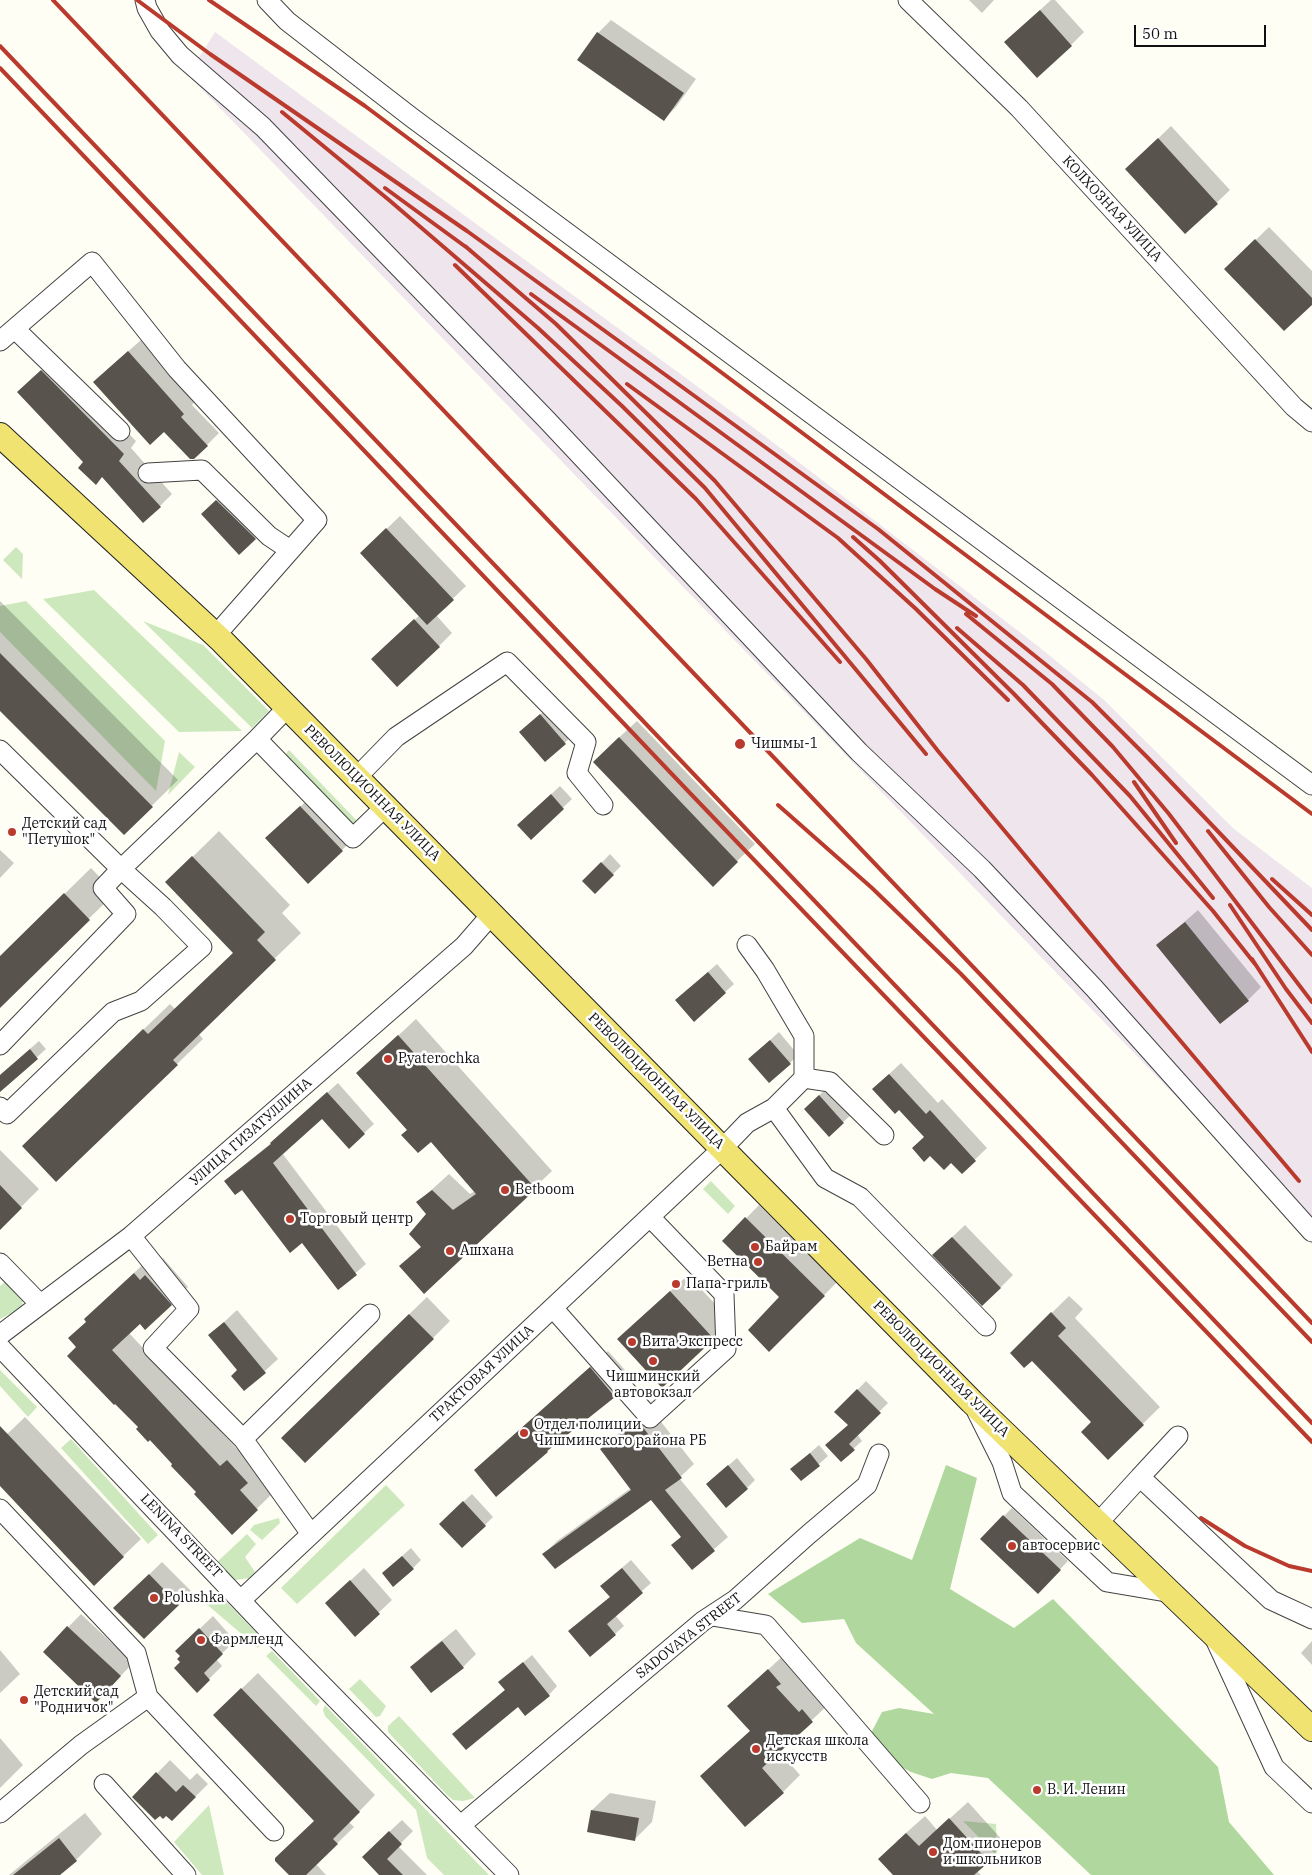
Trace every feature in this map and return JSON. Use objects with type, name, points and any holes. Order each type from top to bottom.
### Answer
[{"type":"main road","name":"РЕВОЛЮЦИОННАЯ УЛИЦА","points":[[0,435],[216,635],[972,1402],[1312,1729]]},
{"type":"street","points":[[145,0],[147,8],[160,31],[180,55],[264,127],[546,419],[859,752],[982,869],[1094,988],[1312,1232]]},
{"type":"street","points":[[267,0],[287,21],[411,117],[1312,785]]},
{"type":"street","name":"КОЛХОЗНАЯ УЛИЦА","points":[[908,0],[1018,108],[1294,407],[1312,422]]},
{"type":"street","points":[[0,341],[92,262],[178,369],[317,520],[216,635]]},
{"type":"street","points":[[15,329],[120,431]]},
{"type":"street","points":[[148,473],[202,470],[269,536],[290,550]]},
{"type":"street","points":[[357,777],[396,737],[507,662],[586,742],[578,773],[604,805]]},
{"type":"street","points":[[0,1045],[126,914],[102,888],[287,708]]},
{"type":"street","points":[[257,739],[353,838],[386,806]]},
{"type":"street","points":[[0,750],[202,947],[141,1001],[113,1012],[7,1114],[0,1107]]},
{"type":"street","name":"УЛИЦА ГИЗАТУЛЛИНА","points":[[0,1335],[131,1236],[464,946],[491,915]]},
{"type":"street","points":[[747,945],[765,970],[804,1036],[804,1078],[830,1082],[884,1135]]},
{"type":"street","name":"ТРАКТОВАЯ УЛИЦА","points":[[241,1600],[650,1217],[747,1123],[774,1108],[804,1078]]},
{"type":"street","points":[[774,1108],[825,1178],[860,1197],[986,1326]]},
{"type":"street","points":[[553,1308],[650,1418],[726,1349],[724,1294],[650,1217]]},
{"type":"street","points":[[131,1236],[189,1309],[152,1348],[243,1439],[311,1534]]},
{"type":"street","points":[[0,1263],[40,1304]]},
{"type":"street","points":[[243,1439],[370,1314]]},
{"type":"street","name":"LENINA STREET","points":[[0,1347],[278,1640],[461,1824],[509,1875]]},
{"type":"street","points":[[972,1402],[1002,1462],[1012,1493],[1107,1582],[1172,1593]]},
{"type":"street","points":[[1098,1522],[1178,1436]]},
{"type":"street","name":"SADOVAYA STREET","points":[[461,1824],[703,1621],[735,1600],[867,1485],[878,1454]]},
{"type":"street","points":[[1140,1477],[1271,1600],[1312,1619]]},
{"type":"street","points":[[0,1509],[136,1652],[148,1698],[274,1831]]},
{"type":"street","points":[[712,1616],[766,1625],[920,1803]]},
{"type":"street","points":[[1211,1631],[1274,1767],[1312,1803]]},
{"type":"street","points":[[0,1813],[82,1745],[148,1698]]},
{"type":"street","points":[[104,1784],[186,1875]]},
{"type":"shaded area","points":[[215,32],[766,437],[1039,647],[1104,700],[1234,829],[1312,888],[1312,1237],[188,75]]},
{"type":"green space","points":[[16,547],[23,554],[22,579],[3,560]]},
{"type":"green space","points":[[94,590],[242,731],[179,732],[43,599]]},
{"type":"green space","points":[[26,601],[165,741],[156,791],[0,632],[0,606]]},
{"type":"green space","points":[[143,621],[203,645],[269,711],[252,728]]},
{"type":"green space","points":[[289,750],[359,823],[352,829],[283,757]]},
{"type":"green space","points":[[179,752],[195,767],[168,795]]},
{"type":"green space","points":[[711,1181],[735,1206],[728,1214],[703,1189]]},
{"type":"green space","points":[[6,1281],[23,1299],[22,1307],[0,1319],[0,1286]]},
{"type":"green space","points":[[0,1370],[37,1407],[28,1417],[0,1386]]},
{"type":"green space","points":[[71,1439],[158,1535],[148,1544],[61,1448]]},
{"type":"green space","points":[[946,1465],[977,1478],[950,1589],[1014,1628],[1053,1599],[1218,1767],[1229,1822],[1274,1875],[1091,1875],[988,1778],[951,1773],[932,1779],[911,1772],[886,1759],[869,1737],[882,1712],[899,1708],[934,1714],[856,1643],[844,1619],[802,1623],[768,1594],[860,1538],[912,1560]]},
{"type":"green space","points":[[386,1485],[405,1505],[297,1604],[281,1588]]},
{"type":"green space","points":[[279,1518],[280,1523],[262,1540],[250,1530],[254,1525]]},
{"type":"green space","points":[[247,1534],[256,1544],[245,1557],[255,1572],[250,1578],[235,1580],[217,1562]]},
{"type":"green space","points":[[217,1592],[264,1641],[258,1648],[204,1602],[212,1593]]},
{"type":"green space","points":[[272,1651],[320,1701],[316,1706],[266,1656]]},
{"type":"green space","points":[[360,1679],[386,1706],[380,1716],[376,1717],[349,1689]]},
{"type":"green space","points":[[325,1705],[489,1875],[444,1875],[427,1858],[416,1810],[325,1716],[323,1710]]},
{"type":"green space","points":[[399,1716],[475,1798],[463,1801],[453,1800],[388,1732],[388,1726]]},
{"type":"green space","points":[[209,1805],[224,1875],[202,1875],[174,1842]]},
{"type":"green space","points":[[963,1821],[996,1824],[997,1856]]},
{"type":"building","points":[[1040,10],[1072,46],[1037,78],[1004,42]]},
{"type":"building","points":[[597,32],[684,93],[664,121],[577,60]]},
{"type":"building","points":[[1158,138],[1218,204],[1185,234],[1125,169]]},
{"type":"building","points":[[1255,239],[1312,298],[1312,305],[1284,331],[1224,269]]},
{"type":"building","points":[[128,351],[184,414],[181,417],[208,446],[194,459],[190,459],[164,432],[150,445],[93,382]]},
{"type":"building","points":[[41,370],[124,454],[119,461],[161,507],[143,523],[102,477],[96,485],[78,468],[83,462],[17,392]]},
{"type":"building","points":[[216,500],[256,539],[239,555],[201,514]]},
{"type":"building","points":[[386,528],[454,600],[427,625],[360,553]]},
{"type":"building","points":[[414,619],[440,647],[397,687],[371,659]]},
{"type":"building","points":[[0,653],[153,807],[124,835],[0,711]]},
{"type":"building","points":[[540,714],[566,744],[545,762],[519,732]]},
{"type":"building","points":[[619,737],[738,862],[713,887],[593,762]]},
{"type":"building","points":[[551,794],[564,809],[531,840],[517,825]]},
{"type":"building","points":[[300,806],[343,851],[308,884],[265,838]]},
{"type":"building","points":[[192,856],[265,932],[257,940],[276,960],[173,1060],[178,1065],[56,1182],[22,1146],[143,1029],[148,1034],[233,953],[165,882]]},
{"type":"building","points":[[601,862],[614,875],[595,894],[582,881]]},
{"type":"building","points":[[64,893],[90,920],[0,1008],[0,956]]},
{"type":"building","points":[[1185,922],[1249,1001],[1220,1024],[1156,945]]},
{"type":"building","points":[[708,972],[726,993],[694,1022],[675,1000]]},
{"type":"building","points":[[398,1035],[536,1189],[424,1294],[399,1266],[421,1247],[409,1234],[426,1214],[416,1202],[432,1190],[453,1210],[476,1194],[431,1142],[418,1153],[401,1135],[407,1130],[356,1073]]},
{"type":"building","points":[[770,1040],[791,1064],[769,1083],[748,1059]]},
{"type":"building","points":[[30,1049],[38,1059],[0,1092],[0,1075]]},
{"type":"building","points":[[889,1074],[926,1114],[930,1110],[976,1161],[962,1174],[951,1163],[944,1170],[930,1156],[924,1162],[912,1148],[924,1137],[899,1110],[895,1114],[872,1089]]},
{"type":"building","points":[[327,1092],[365,1134],[349,1149],[322,1119],[273,1163],[357,1275],[338,1290],[302,1243],[290,1253],[242,1190],[235,1195],[224,1181],[271,1144]]},
{"type":"building","points":[[819,1095],[844,1123],[829,1137],[804,1109]]},
{"type":"building","points":[[0,1185],[22,1208],[0,1230]]},
{"type":"building","points":[[745,1217],[825,1296],[769,1352],[748,1330],[779,1297],[722,1241]]},
{"type":"building","points":[[952,1237],[1001,1288],[982,1306],[932,1255]]},
{"type":"building","points":[[134,1273],[140,1280],[145,1275],[172,1305],[145,1330],[140,1324],[112,1350],[220,1466],[227,1460],[248,1483],[240,1490],[258,1510],[232,1535],[194,1494],[196,1492],[150,1440],[148,1442],[136,1429],[138,1427],[67,1356],[76,1347],[68,1338],[86,1322],[84,1319]]},
{"type":"building","points":[[670,1291],[714,1339],[662,1388],[617,1339]]},
{"type":"building","points":[[1051,1312],[1066,1328],[1058,1336],[1144,1425],[1108,1460],[1081,1432],[1091,1422],[1032,1361],[1024,1368],[1010,1353]]},
{"type":"building","points":[[409,1314],[434,1339],[305,1463],[281,1438]]},
{"type":"building","points":[[224,1322],[266,1373],[244,1391],[231,1376],[237,1370],[208,1335]]},
{"type":"building","name":"Отдел полиции Чишминского района РБ","points":[[590,1367],[615,1397],[547,1451],[496,1497],[474,1470]]},
{"type":"building","points":[[857,1389],[881,1413],[849,1444],[855,1450],[841,1462],[825,1445],[848,1425],[834,1412]]},
{"type":"building","points":[[638,1421],[682,1478],[665,1490],[715,1551],[692,1570],[671,1545],[681,1537],[651,1500],[555,1569],[542,1554],[631,1490],[600,1449]]},
{"type":"building","points":[[0,1426],[124,1557],[94,1586],[0,1486]]},
{"type":"building","points":[[810,1453],[820,1466],[801,1481],[790,1469]]},
{"type":"building","points":[[728,1465],[748,1489],[726,1508],[706,1484]]},
{"type":"building","points":[[463,1501],[486,1526],[462,1548],[439,1524]]},
{"type":"building","points":[[1003,1515],[1061,1570],[1038,1594],[980,1539]]},
{"type":"building","points":[[402,1556],[414,1569],[393,1587],[382,1573]]},
{"type":"building","points":[[622,1568],[643,1593],[607,1624],[616,1635],[590,1657],[568,1631],[610,1597],[600,1586]]},
{"type":"building","points":[[149,1574],[179,1605],[144,1639],[113,1608]]},
{"type":"building","points":[[350,1580],[380,1614],[355,1637],[325,1603]]},
{"type":"building","points":[[67,1626],[121,1676],[96,1703],[43,1652]]},
{"type":"building","points":[[199,1628],[223,1654],[204,1673],[210,1680],[197,1693],[174,1668],[180,1662],[177,1659],[180,1656],[175,1651]]},
{"type":"building","points":[[442,1641],[464,1668],[431,1693],[410,1667]]},
{"type":"building","points":[[523,1662],[550,1696],[525,1716],[518,1707],[466,1750],[452,1734],[505,1690],[498,1682]]},
{"type":"building","name":"Детская школа искусств","points":[[768,1669],[781,1684],[776,1687],[799,1712],[802,1709],[813,1722],[762,1768],[784,1793],[745,1827],[700,1776],[750,1731],[727,1706]]},
{"type":"building","points":[[241,1688],[360,1812],[333,1839],[338,1844],[306,1875],[289,1875],[275,1861],[275,1858],[314,1821],[213,1715]]},
{"type":"building","points":[[156,1772],[176,1792],[183,1785],[196,1797],[172,1821],[166,1816],[163,1819],[160,1816],[155,1820],[132,1797]]},
{"type":"building","points":[[591,1810],[639,1818],[635,1841],[587,1832]]},
{"type":"building","name":"Дом пионеров и школьников","points":[[949,1818],[989,1862],[974,1875],[893,1875],[878,1859],[906,1833],[919,1846]]},
{"type":"building","points":[[389,1831],[402,1844],[387,1859],[403,1875],[379,1875],[362,1857]]},
{"type":"building","points":[[59,1838],[77,1861],[60,1875],[13,1875]]},
{"type":"railway","points":[[53,0],[1312,1323]]},
{"type":"railway","points":[[137,0],[210,54],[467,231],[878,529],[1092,702],[1312,930]]},
{"type":"railway","points":[[209,0],[365,106],[1312,814]]},
{"type":"railway","points":[[0,46],[1312,1423]]},
{"type":"railway","points":[[0,68],[688,791],[1312,1442]]},
{"type":"railway","points":[[282,112],[389,200],[538,328],[622,406],[705,488],[926,754]]},
{"type":"railway","points":[[385,188],[470,250]]},
{"type":"railway","points":[[465,246],[556,324],[715,481],[866,659],[938,751],[1299,1181]]},
{"type":"railway","points":[[455,265],[696,499],[840,662]]},
{"type":"railway","points":[[531,294],[935,589],[976,616]]},
{"type":"railway","points":[[627,384],[838,538],[916,609],[1008,700]]},
{"type":"railway","points":[[853,537],[880,561],[1014,694],[1092,775],[1213,911],[1255,964]]},
{"type":"railway","points":[[966,614],[1052,684],[1113,747],[1169,814],[1312,1002]]},
{"type":"railway","points":[[957,628],[1023,685],[1130,796],[1213,898]]},
{"type":"railway","points":[[1134,782],[1176,843]]},
{"type":"railway","points":[[778,805],[872,888],[961,974],[1312,1342]]},
{"type":"railway","points":[[1208,831],[1269,907],[1312,955]]},
{"type":"railway","points":[[1272,879],[1312,915]]},
{"type":"railway","points":[[1230,905],[1286,989],[1312,1023]]},
{"type":"railway","points":[[1252,959],[1312,1052]]},
{"type":"railway","points":[[1201,1518],[1245,1546],[1289,1566],[1312,1571]]},
{"type":"place","name":"Чишмы-1","points":[[740,744]]},
{"type":"place","name":"Детский сад \"Петушок\"","points":[[12,832]]},
{"type":"place","name":"Pyaterochka","points":[[388,1059]]},
{"type":"place","name":"Betboom","points":[[505,1190]]},
{"type":"place","name":"Торговый центр","points":[[290,1219]]},
{"type":"place","name":"Байрам","points":[[755,1247]]},
{"type":"place","name":"Ашхана","points":[[450,1251]]},
{"type":"place","name":"Ветна","points":[[758,1262]]},
{"type":"place","name":"Папа-гриль","points":[[676,1284]]},
{"type":"place","name":"Вита Экспресс","points":[[632,1342]]},
{"type":"place","name":"Чишминский автовокзал","points":[[653,1361]]},
{"type":"place","name":"Отдел полиции Чишминского района РБ","points":[[524,1433]]},
{"type":"place","name":"автосервис","points":[[1012,1546]]},
{"type":"place","name":"Polushka","points":[[154,1598]]},
{"type":"place","name":"Фармленд","points":[[201,1640]]},
{"type":"place","name":"Детский сад \"Родничок\"","points":[[24,1700]]},
{"type":"place","name":"Детская школа искусств","points":[[756,1749]]},
{"type":"place","name":"В. И. Ленин","points":[[1037,1790]]},
{"type":"place","name":"Дом пионеров и школьников","points":[[933,1852]]}]
